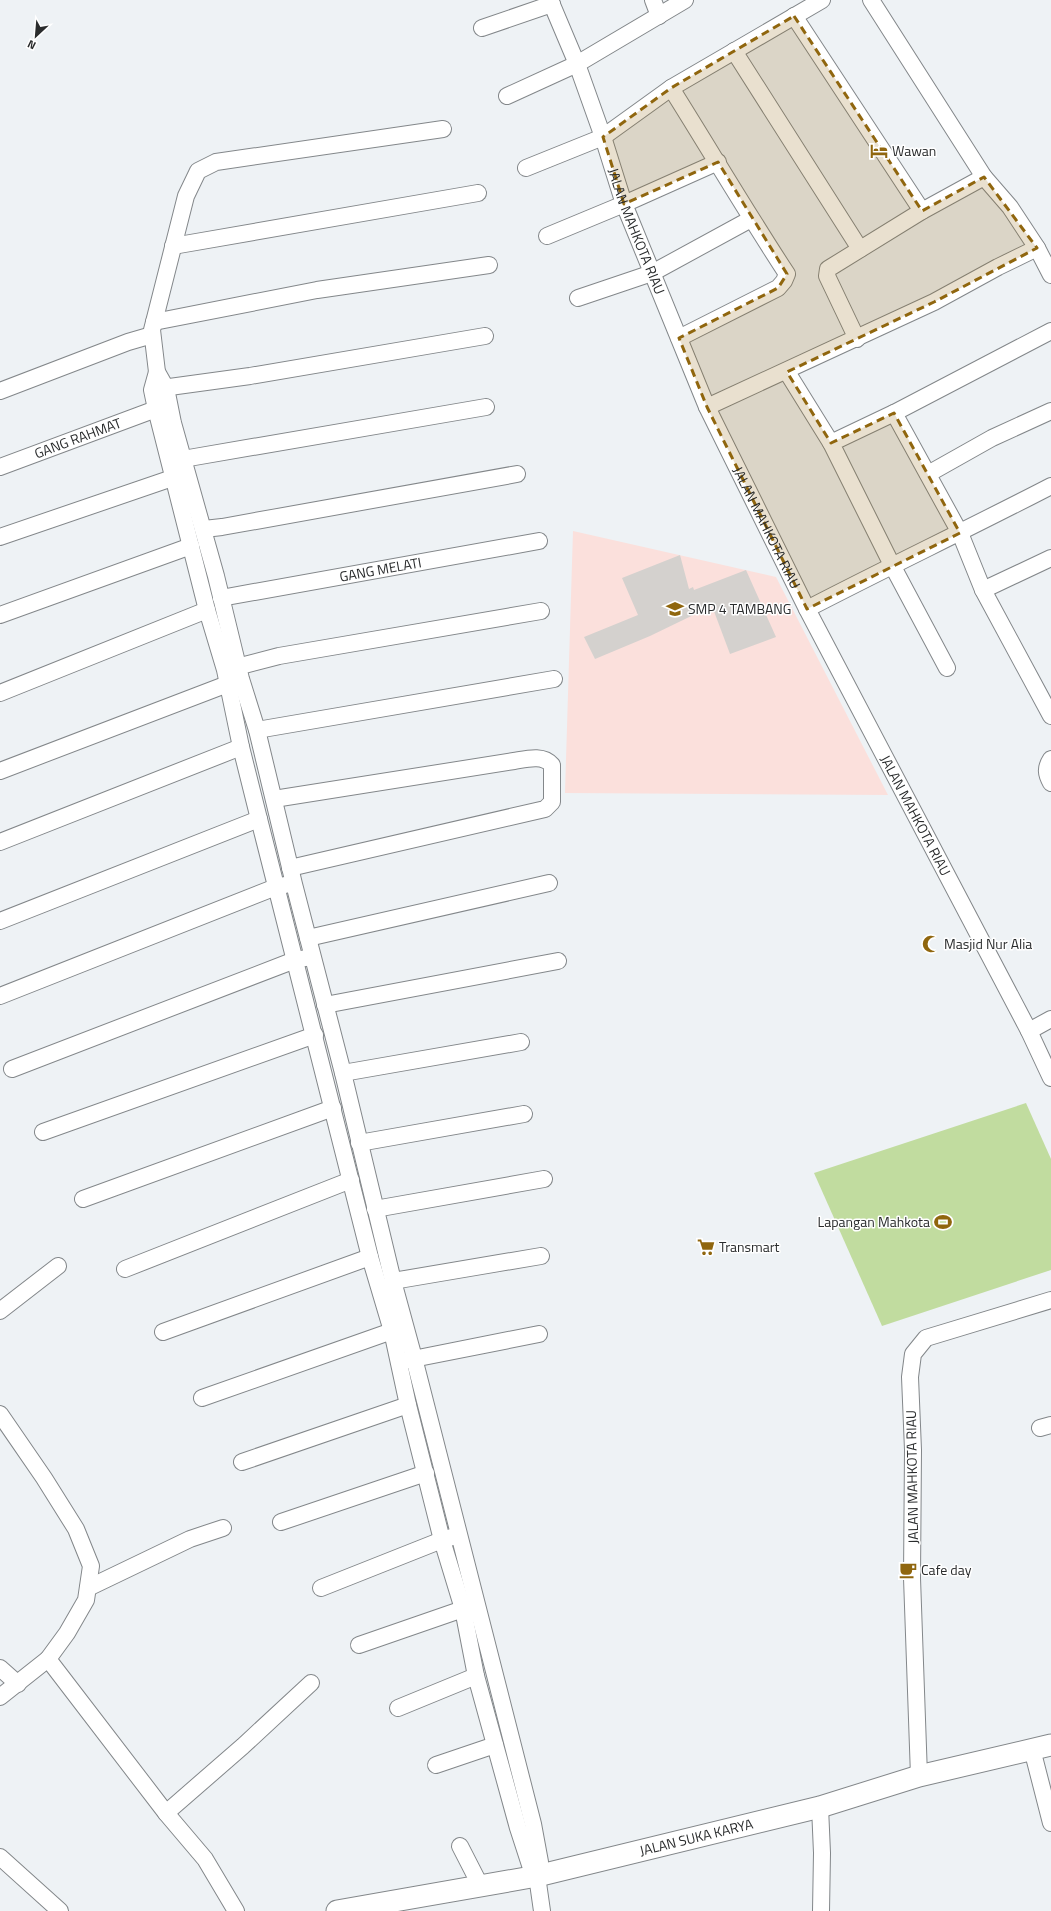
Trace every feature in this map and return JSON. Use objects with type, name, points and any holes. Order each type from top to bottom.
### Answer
[{"type":"main road","name":"JALAN SUKA KARYA","points":[[337,1911],[537,1876],[820,1807],[919,1776],[1041,1747]]},
{"type":"street","points":[[653,0],[659,16]]},
{"type":"street","points":[[507,96],[577,64],[685,0]]},
{"type":"street","points":[[526,168],[603,137],[671,88],[822,0]]},
{"type":"street","points":[[871,0],[984,177],[1010,208],[1037,248],[1051,275]]},
{"type":"street","points":[[482,28],[551,2]]},
{"type":"street","name":"JALAN MAHKOTA RIAU","points":[[551,2],[577,64],[603,137],[624,204],[708,407],[807,609],[1029,1031],[1051,1078]]},
{"type":"street","points":[[794,16],[922,211]]},
{"type":"street","points":[[734,52],[860,249]]},
{"type":"street","points":[[671,88],[718,162],[751,219],[787,274],[784,281],[778,288],[679,338]]},
{"type":"street","points":[[443,129],[216,162],[198,171],[186,196],[153,329],[159,389],[181,470],[191,546],[206,610],[257,730],[294,884],[343,1073],[375,1209],[390,1290],[406,1360],[459,1536],[533,1824],[540,1862],[537,1876],[542,1911]]},
{"type":"street","points":[[547,236],[624,204],[718,162]]},
{"type":"street","points":[[857,339],[827,276],[828,269],[922,211],[984,177]]},
{"type":"street","points":[[173,246],[312,220],[478,193]]},
{"type":"street","points":[[578,298],[652,273],[751,219]]},
{"type":"street","points":[[708,407],[787,372],[934,302],[998,267],[1037,248]]},
{"type":"street","points":[[0,391],[121,345],[153,329],[317,290],[489,264]]},
{"type":"street","points":[[831,443],[894,413],[1051,331]]},
{"type":"street","points":[[159,389],[250,376],[485,336]]},
{"type":"street","points":[[787,372],[831,443],[892,565],[947,668]]},
{"type":"street","points":[[159,389],[156,409],[204,529],[221,598],[233,675],[241,747],[315,1035],[370,1258],[390,1290],[392,1331],[406,1360],[408,1405],[442,1540],[463,1609],[476,1676],[531,1868],[537,1876]]},
{"type":"street","points":[[0,537],[181,470],[486,407]]},
{"type":"street","name":"GANG RAHMAT","points":[[0,467],[156,409]]},
{"type":"street","points":[[928,474],[992,438],[1051,411]]},
{"type":"street","points":[[894,413],[960,533],[983,590],[1051,716]]},
{"type":"street","points":[[204,529],[517,474]]},
{"type":"street","points":[[807,609],[1051,486]]},
{"type":"street","name":"GANG MELATI","points":[[221,598],[539,541]]},
{"type":"street","points":[[0,615],[191,546]]},
{"type":"street","points":[[983,590],[1049,563]]},
{"type":"street","points":[[0,693],[206,610]]},
{"type":"street","points":[[0,771],[279,656],[541,611]]},
{"type":"street","points":[[257,730],[554,679]]},
{"type":"street","points":[[0,842],[241,747]]},
{"type":"street","points":[[274,799],[537,758],[548,760],[552,765],[552,802],[544,809],[290,868]]},
{"type":"street","points":[[1051,759],[1047,765],[1046,774],[1051,783]]},
{"type":"street","points":[[0,921],[259,819]]},
{"type":"street","points":[[308,938],[549,883]]},
{"type":"street","points":[[0,996],[276,887],[294,884]]},
{"type":"street","points":[[12,1068],[295,960],[313,957]]},
{"type":"street","points":[[325,1005],[558,961]]},
{"type":"street","points":[[1029,1031],[1051,1019]]},
{"type":"street","points":[[43,1132],[315,1035]]},
{"type":"street","points":[[343,1073],[521,1042]]},
{"type":"street","points":[[83,1199],[333,1108]]},
{"type":"street","points":[[359,1143],[524,1114]]},
{"type":"street","points":[[375,1209],[544,1179]]},
{"type":"street","points":[[125,1269],[351,1180]]},
{"type":"street","points":[[390,1290],[541,1256]]},
{"type":"street","points":[[163,1332],[370,1258]]},
{"type":"street","points":[[0,1311],[58,1266]]},
{"type":"street","name":"JALAN MAHKOTA RIAU","points":[[919,1776],[912,1578],[913,1450],[910,1377],[913,1354],[926,1338],[1051,1300]]},
{"type":"street","points":[[202,1398],[392,1331]]},
{"type":"street","points":[[406,1360],[539,1334]]},
{"type":"street","points":[[242,1462],[408,1405]]},
{"type":"street","points":[[0,1414],[44,1478],[76,1529],[91,1566],[86,1600],[67,1633],[48,1659],[0,1697]]},
{"type":"street","points":[[281,1522],[426,1473]]},
{"type":"street","points":[[88,1588],[190,1539],[223,1528]]},
{"type":"street","points":[[321,1588],[442,1540],[459,1536]]},
{"type":"street","points":[[359,1645],[463,1609]]},
{"type":"street","points":[[48,1659],[166,1813],[205,1859],[236,1911]]},
{"type":"street","points":[[0,1668],[18,1684]]},
{"type":"street","points":[[398,1708],[476,1676]]},
{"type":"street","points":[[166,1813],[243,1746],[311,1683]]},
{"type":"street","points":[[436,1765],[495,1745]]},
{"type":"street","points":[[1041,1747],[1051,1823]]},
{"type":"street","points":[[820,1807],[822,1853],[821,1911]]},
{"type":"street","points":[[460,1846],[480,1885]]},
{"type":"street","points":[[0,1857],[60,1911]]},
{"type":"highlighted area","points":[[794,16],[922,211],[984,177],[1037,248],[934,302],[787,372],[831,443],[894,413],[960,533],[807,609],[707,407],[679,338],[778,288],[787,274],[718,162],[624,204],[603,137],[671,88]]},
{"type":"shaded area","points":[[573,531],[776,577],[888,795],[565,793]]},
{"type":"green space","name":"Lapangan Mahkota","points":[[1026,1103],[1051,1159],[1051,1270],[882,1326],[814,1173]]},
{"type":"building","points":[[680,555],[689,589],[693,587],[694,590],[746,570],[776,637],[730,654],[712,606],[650,636],[595,659],[584,637],[638,615],[622,578]]},
{"type":"place","name":"Wawan","points":[[879,151]]},
{"type":"place","name":"SMP 4 TAMBANG","points":[[675,609]]},
{"type":"place","name":"Masjid Nur Alia","points":[[931,944]]},
{"type":"place","name":"Lapangan Mahkota","points":[[943,1222]]},
{"type":"place","name":"Transmart","points":[[706,1247]]},
{"type":"place","name":"Cafe day","points":[[908,1570]]}]
